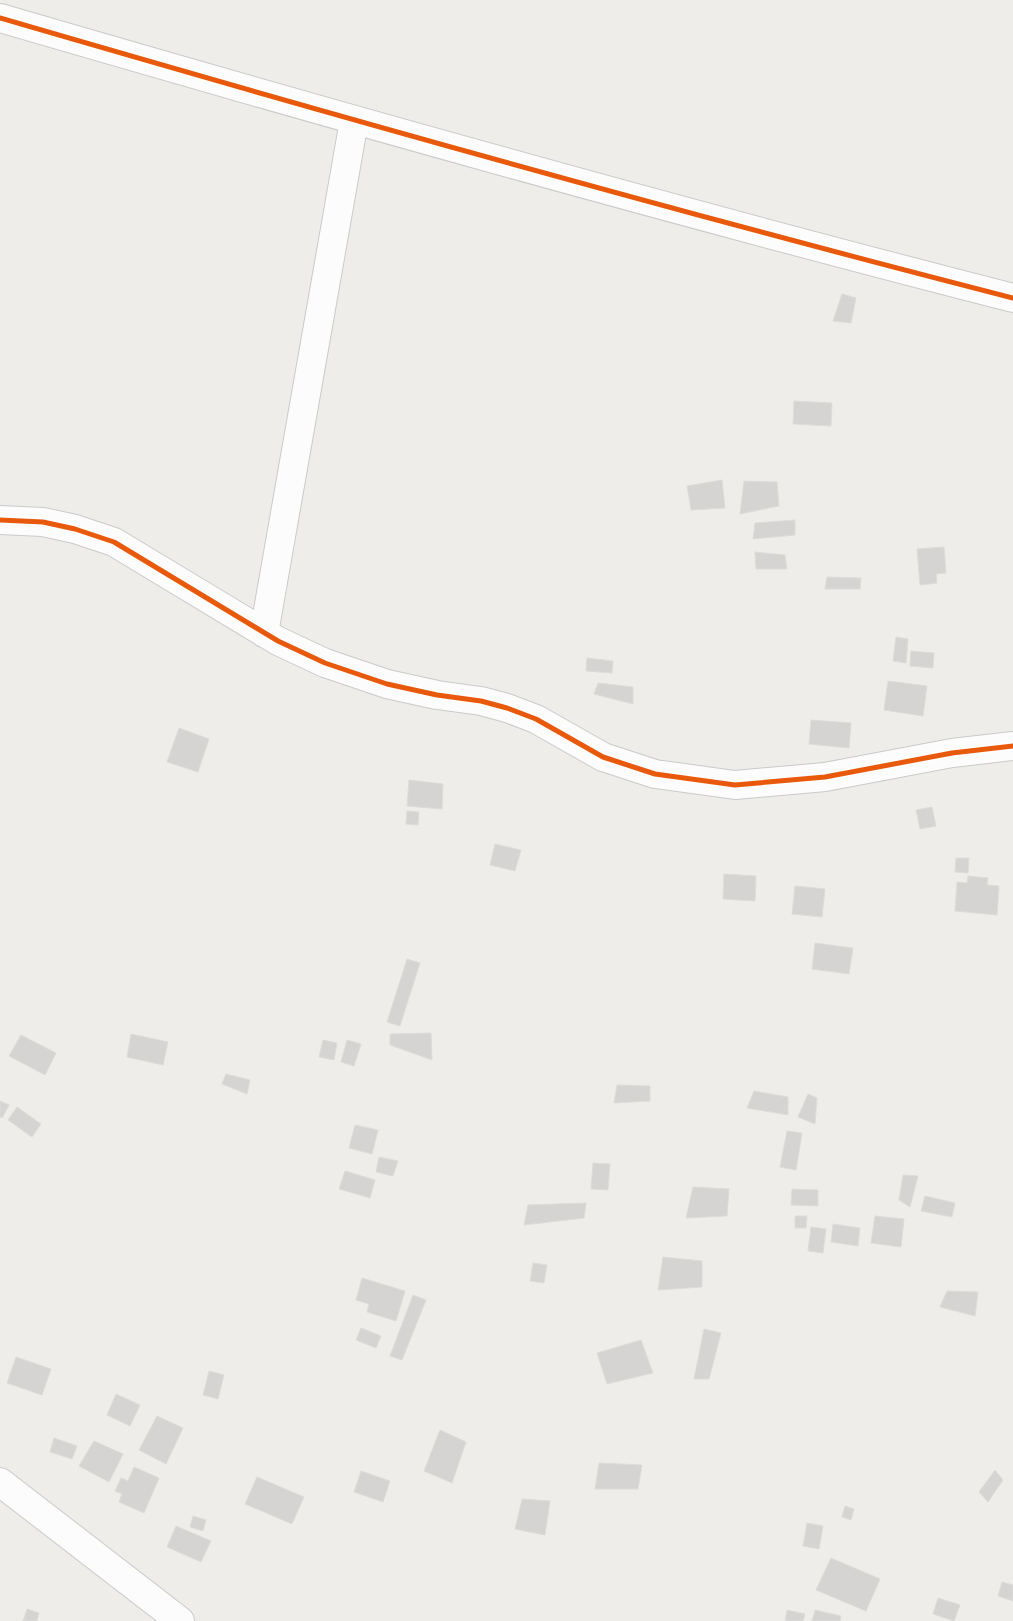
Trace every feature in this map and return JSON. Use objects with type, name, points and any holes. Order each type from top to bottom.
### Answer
[{"type":"street","points":[[0,18],[354,121],[761,234],[1013,298]]},
{"type":"street","points":[[264,632],[354,121]]},
{"type":"street","points":[[0,520],[43,522],[75,529],[114,542],[264,632],[325,663],[387,684],[437,695],[481,701],[507,708],[536,719],[604,757],[655,774],[735,785],[825,777],[952,753],[1013,746]]},
{"type":"street","points":[[0,1482],[180,1621]]},
{"type":"building","points":[[842,294],[856,298],[851,323],[833,321]]},
{"type":"building","points":[[794,401],[832,403],[831,426],[793,424]]},
{"type":"building","points":[[722,480],[725,508],[691,510],[687,486]]},
{"type":"building","points":[[744,481],[777,482],[779,506],[740,514]]},
{"type":"building","points":[[795,520],[795,535],[753,539],[755,523]]},
{"type":"building","points":[[944,547],[946,573],[936,574],[937,583],[920,585],[917,549]]},
{"type":"building","points":[[755,552],[785,555],[787,569],[756,569]]},
{"type":"building","points":[[827,577],[861,578],[860,589],[825,589]]},
{"type":"building","points":[[896,637],[908,639],[906,663],[893,661]]},
{"type":"building","points":[[911,651],[934,653],[933,668],[910,666]]},
{"type":"building","points":[[587,658],[613,661],[612,673],[586,671]]},
{"type":"building","points":[[888,681],[927,686],[923,716],[884,710]]},
{"type":"building","points":[[598,683],[633,687],[633,704],[594,694]]},
{"type":"building","points":[[811,720],[851,723],[849,748],[809,744]]},
{"type":"building","points":[[179,728],[209,739],[198,772],[167,762]]},
{"type":"building","points":[[409,780],[443,784],[442,809],[407,806]]},
{"type":"building","points":[[932,807],[936,826],[920,829],[916,810]]},
{"type":"building","points":[[407,811],[419,812],[418,825],[406,824]]},
{"type":"building","points":[[495,844],[521,850],[515,871],[490,865]]},
{"type":"building","points":[[956,858],[969,858],[968,873],[955,872]]},
{"type":"building","points":[[724,874],[756,876],[755,901],[723,899]]},
{"type":"building","points":[[968,876],[988,878],[987,885],[999,886],[997,915],[955,911],[957,882],[967,883]]},
{"type":"building","points":[[795,886],[825,889],[822,917],[792,914]]},
{"type":"building","points":[[815,943],[853,948],[849,974],[812,969]]},
{"type":"building","points":[[407,959],[420,963],[400,1026],[387,1022]]},
{"type":"building","points":[[431,1033],[432,1060],[390,1045],[390,1034]]},
{"type":"building","points":[[131,1034],[168,1042],[163,1065],[127,1057]]},
{"type":"building","points":[[21,1035],[56,1053],[45,1075],[9,1056]]},
{"type":"building","points":[[323,1040],[337,1043],[334,1060],[319,1057]]},
{"type":"building","points":[[347,1040],[361,1044],[354,1066],[341,1062]]},
{"type":"building","points":[[226,1074],[250,1080],[247,1094],[222,1084]]},
{"type":"building","points":[[617,1085],[650,1086],[650,1101],[614,1103]]},
{"type":"building","points":[[754,1091],[788,1097],[788,1115],[747,1108]]},
{"type":"building","points":[[808,1094],[817,1098],[815,1124],[798,1117]]},
{"type":"building","points":[[0,1101],[9,1105],[2,1118],[0,1117]]},
{"type":"building","points":[[17,1107],[41,1124],[32,1137],[8,1120]]},
{"type":"building","points":[[355,1125],[378,1130],[372,1154],[349,1148]]},
{"type":"building","points":[[787,1131],[802,1133],[796,1170],[780,1167]]},
{"type":"building","points":[[379,1157],[398,1161],[393,1176],[376,1172]]},
{"type":"building","points":[[593,1163],[610,1164],[608,1190],[591,1189]]},
{"type":"building","points":[[345,1171],[375,1180],[370,1198],[339,1189]]},
{"type":"building","points":[[903,1175],[918,1176],[910,1207],[899,1200]]},
{"type":"building","points":[[693,1187],[729,1189],[727,1216],[686,1218]]},
{"type":"building","points":[[792,1189],[818,1190],[818,1206],[791,1205]]},
{"type":"building","points":[[925,1196],[955,1203],[952,1217],[921,1211]]},
{"type":"building","points":[[586,1203],[584,1218],[524,1225],[528,1205]]},
{"type":"building","points":[[795,1216],[807,1216],[806,1228],[795,1228]]},
{"type":"building","points":[[875,1216],[904,1219],[901,1247],[871,1243]]},
{"type":"building","points":[[833,1224],[860,1228],[858,1246],[831,1242]]},
{"type":"building","points":[[811,1227],[826,1229],[823,1253],[808,1251]]},
{"type":"building","points":[[663,1257],[702,1261],[702,1287],[658,1290]]},
{"type":"building","points":[[533,1263],[547,1265],[544,1283],[530,1281]]},
{"type":"building","points":[[362,1278],[405,1291],[396,1321],[367,1312],[369,1304],[356,1300]]},
{"type":"building","points":[[947,1291],[978,1292],[975,1316],[940,1307]]},
{"type":"building","points":[[413,1295],[426,1300],[402,1360],[390,1356]]},
{"type":"building","points":[[361,1328],[381,1336],[376,1348],[356,1340]]},
{"type":"building","points":[[704,1329],[721,1333],[709,1379],[694,1379]]},
{"type":"building","points":[[641,1340],[653,1373],[607,1384],[597,1353]]},
{"type":"building","points":[[16,1357],[51,1369],[42,1395],[7,1383]]},
{"type":"building","points":[[209,1371],[224,1375],[218,1399],[203,1395]]},
{"type":"building","points":[[116,1394],[140,1405],[130,1426],[107,1415]]},
{"type":"building","points":[[157,1416],[183,1428],[166,1464],[139,1450]]},
{"type":"building","points":[[440,1430],[466,1442],[452,1483],[424,1471]]},
{"type":"building","points":[[54,1438],[77,1446],[72,1459],[50,1452]]},
{"type":"building","points":[[94,1441],[123,1454],[109,1482],[79,1466]]},
{"type":"building","points":[[599,1463],[642,1465],[638,1489],[595,1489]]},
{"type":"building","points":[[134,1467],[159,1478],[144,1513],[119,1502],[122,1494],[115,1491],[121,1478],[128,1481]]},
{"type":"building","points":[[995,1470],[1003,1480],[988,1502],[979,1492]]},
{"type":"building","points":[[361,1471],[390,1481],[383,1502],[354,1492]]},
{"type":"building","points":[[257,1477],[304,1497],[292,1524],[245,1504]]},
{"type":"building","points":[[522,1499],[550,1501],[545,1535],[515,1529]]},
{"type":"building","points":[[845,1506],[854,1509],[851,1520],[842,1517]]},
{"type":"building","points":[[193,1516],[206,1520],[203,1531],[190,1527]]},
{"type":"building","points":[[807,1523],[823,1526],[819,1549],[803,1546]]},
{"type":"building","points":[[176,1526],[211,1541],[201,1562],[167,1547]]},
{"type":"building","points":[[831,1558],[880,1579],[866,1611],[816,1590]]},
{"type":"building","points":[[1002,1582],[1013,1585],[1013,1601],[998,1596]]},
{"type":"building","points":[[938,1598],[960,1605],[954,1621],[933,1614]]},
{"type":"building","points":[[27,1609],[39,1613],[37,1621],[23,1621]]},
{"type":"building","points":[[787,1610],[805,1614],[803,1621],[785,1621]]},
{"type":"building","points":[[815,1610],[841,1616],[840,1621],[812,1621]]},
{"type":"cycle path","points":[[0,18],[505,162],[1013,298]]},
{"type":"cycle path","points":[[0,520],[43,522],[75,529],[114,542],[278,641],[325,663],[387,684],[437,695],[481,701],[507,708],[536,719],[603,757],[655,774],[735,785],[825,777],[952,753],[1013,746]]}]
